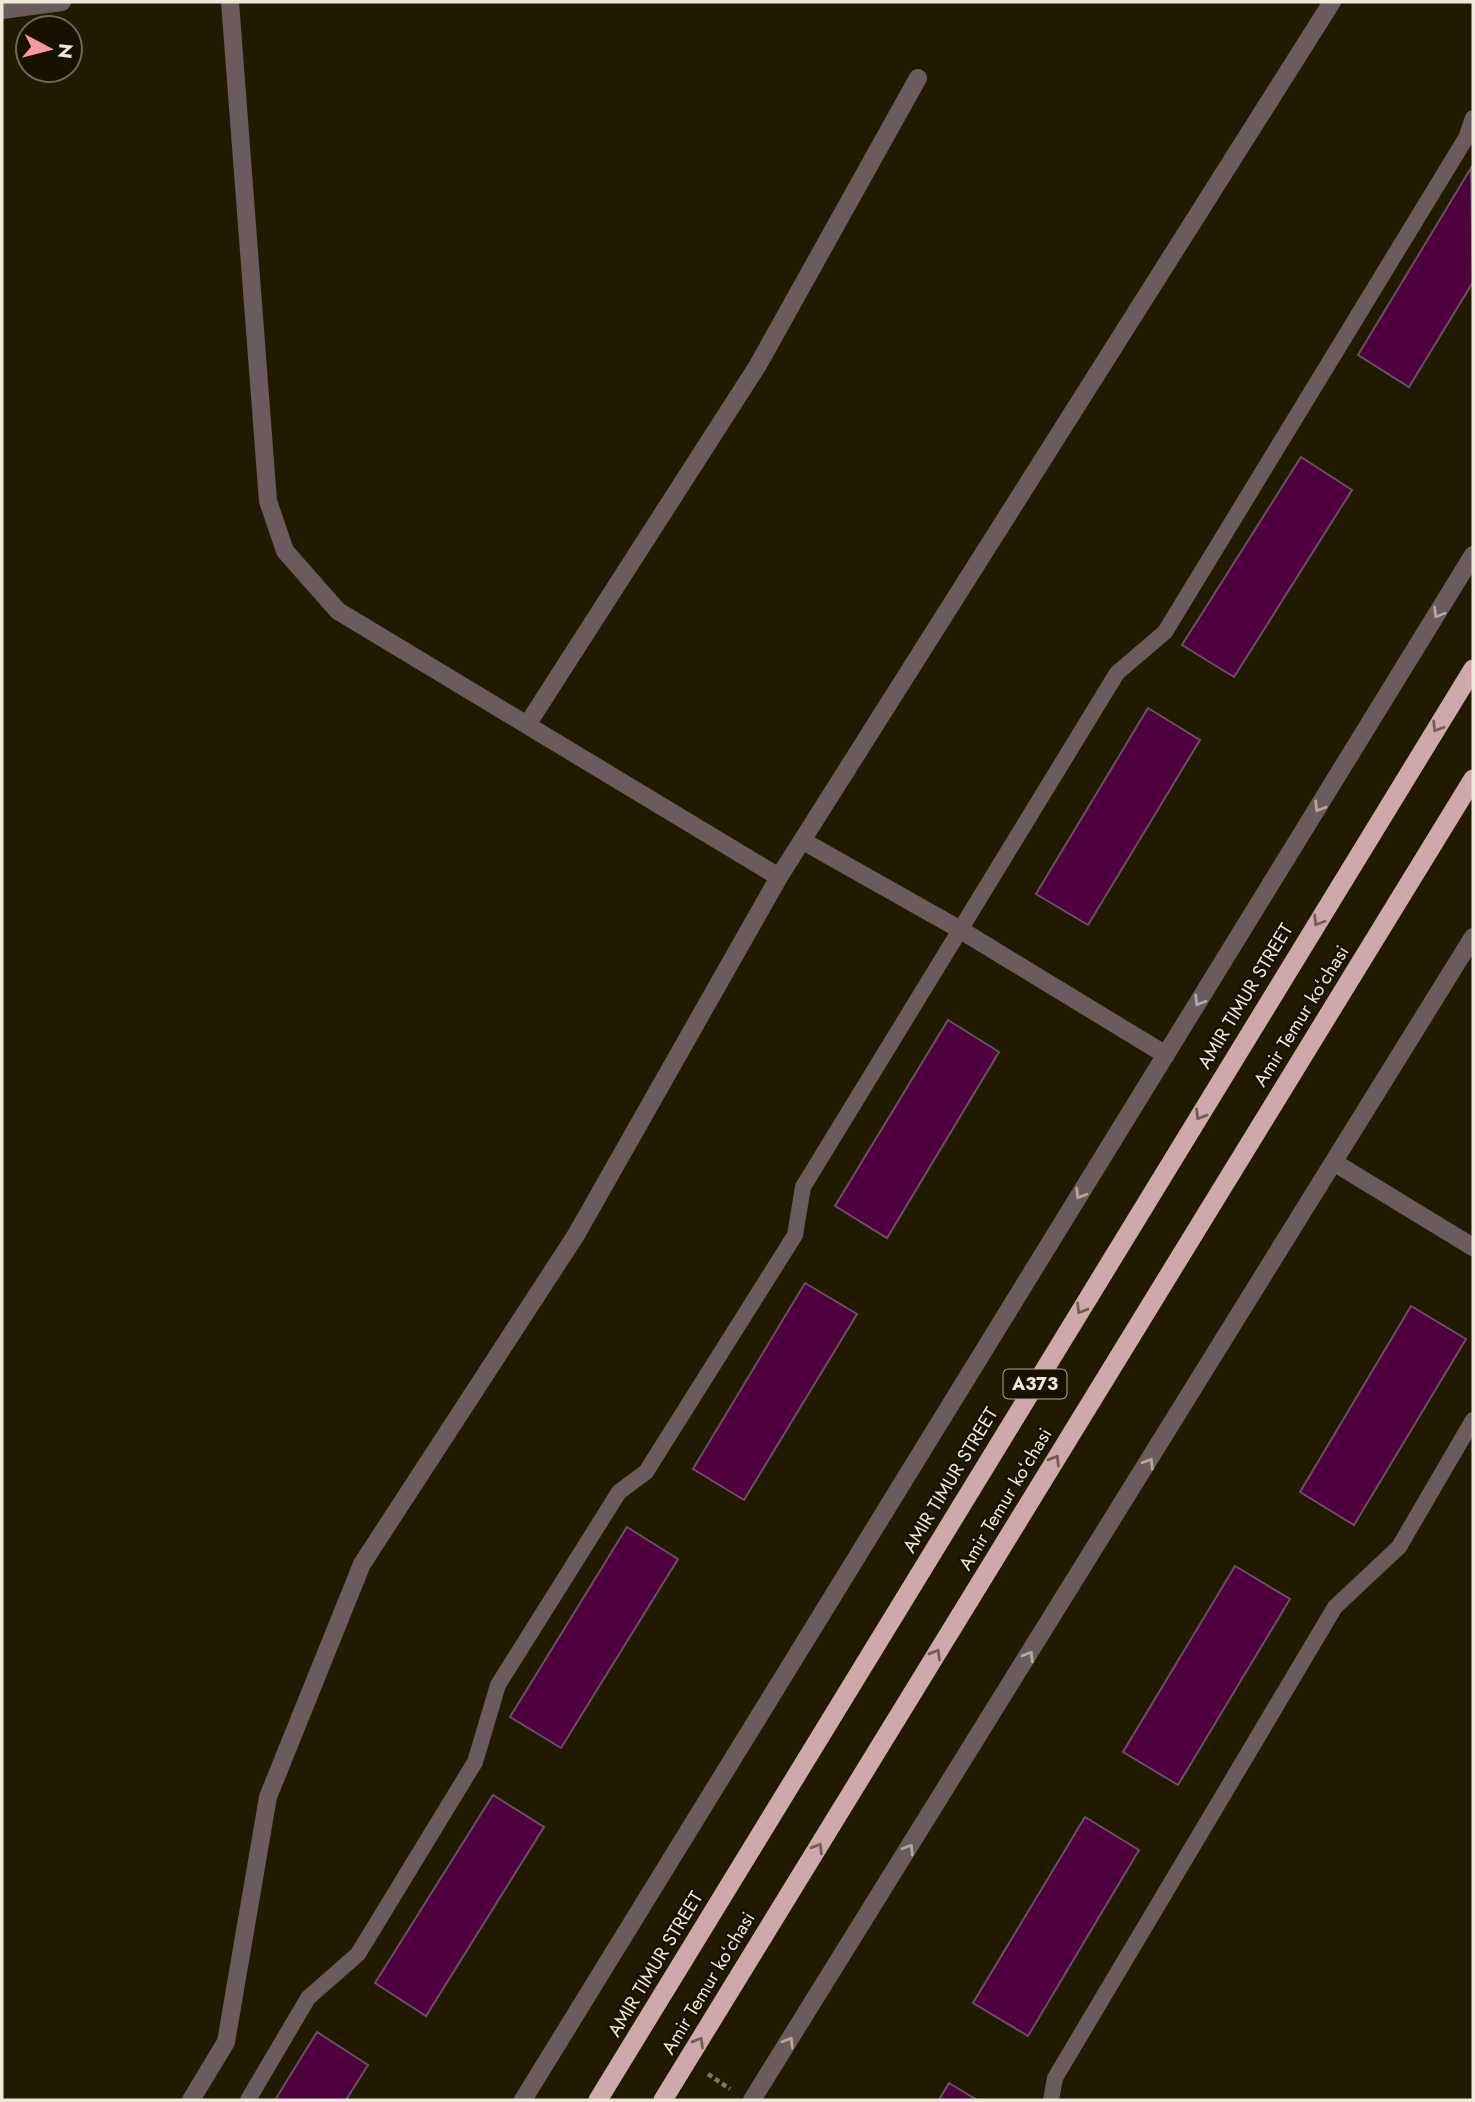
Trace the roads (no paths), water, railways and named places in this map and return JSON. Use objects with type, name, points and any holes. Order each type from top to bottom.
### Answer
[{"type":"highway","name":"AMIR TIMUR STREET","points":[[598,2100],[1473,669]]},
{"type":"highway","name":"Amir Temur koʻchasi","points":[[663,2100],[1473,779]]},
{"type":"street","points":[[2,10],[62,2]]},
{"type":"street","points":[[230,2],[268,501],[285,551],[338,611],[779,877]]},
{"type":"street","points":[[191,2100],[226,2042],[268,1797],[362,1564],[576,1235],[779,877],[1332,2]]},
{"type":"street","points":[[527,725],[758,365],[918,78]]},
{"type":"street","points":[[523,2100],[1473,555]]},
{"type":"street","points":[[803,841],[959,929],[1166,1055]]},
{"type":"street","points":[[752,2100],[1473,937]]},
{"type":"street","points":[[1335,1163],[1473,1247]]},
{"type":"lane","points":[[248,2100],[308,1998],[358,1954],[475,1762],[498,1685],[619,1492],[646,1472],[795,1235],[803,1187],[959,929],[1117,673],[1165,632],[1466,138],[1473,118]]},
{"type":"lane","points":[[1051,2100],[1055,2078],[1335,1607],[1399,1547],[1473,1420]]}]
